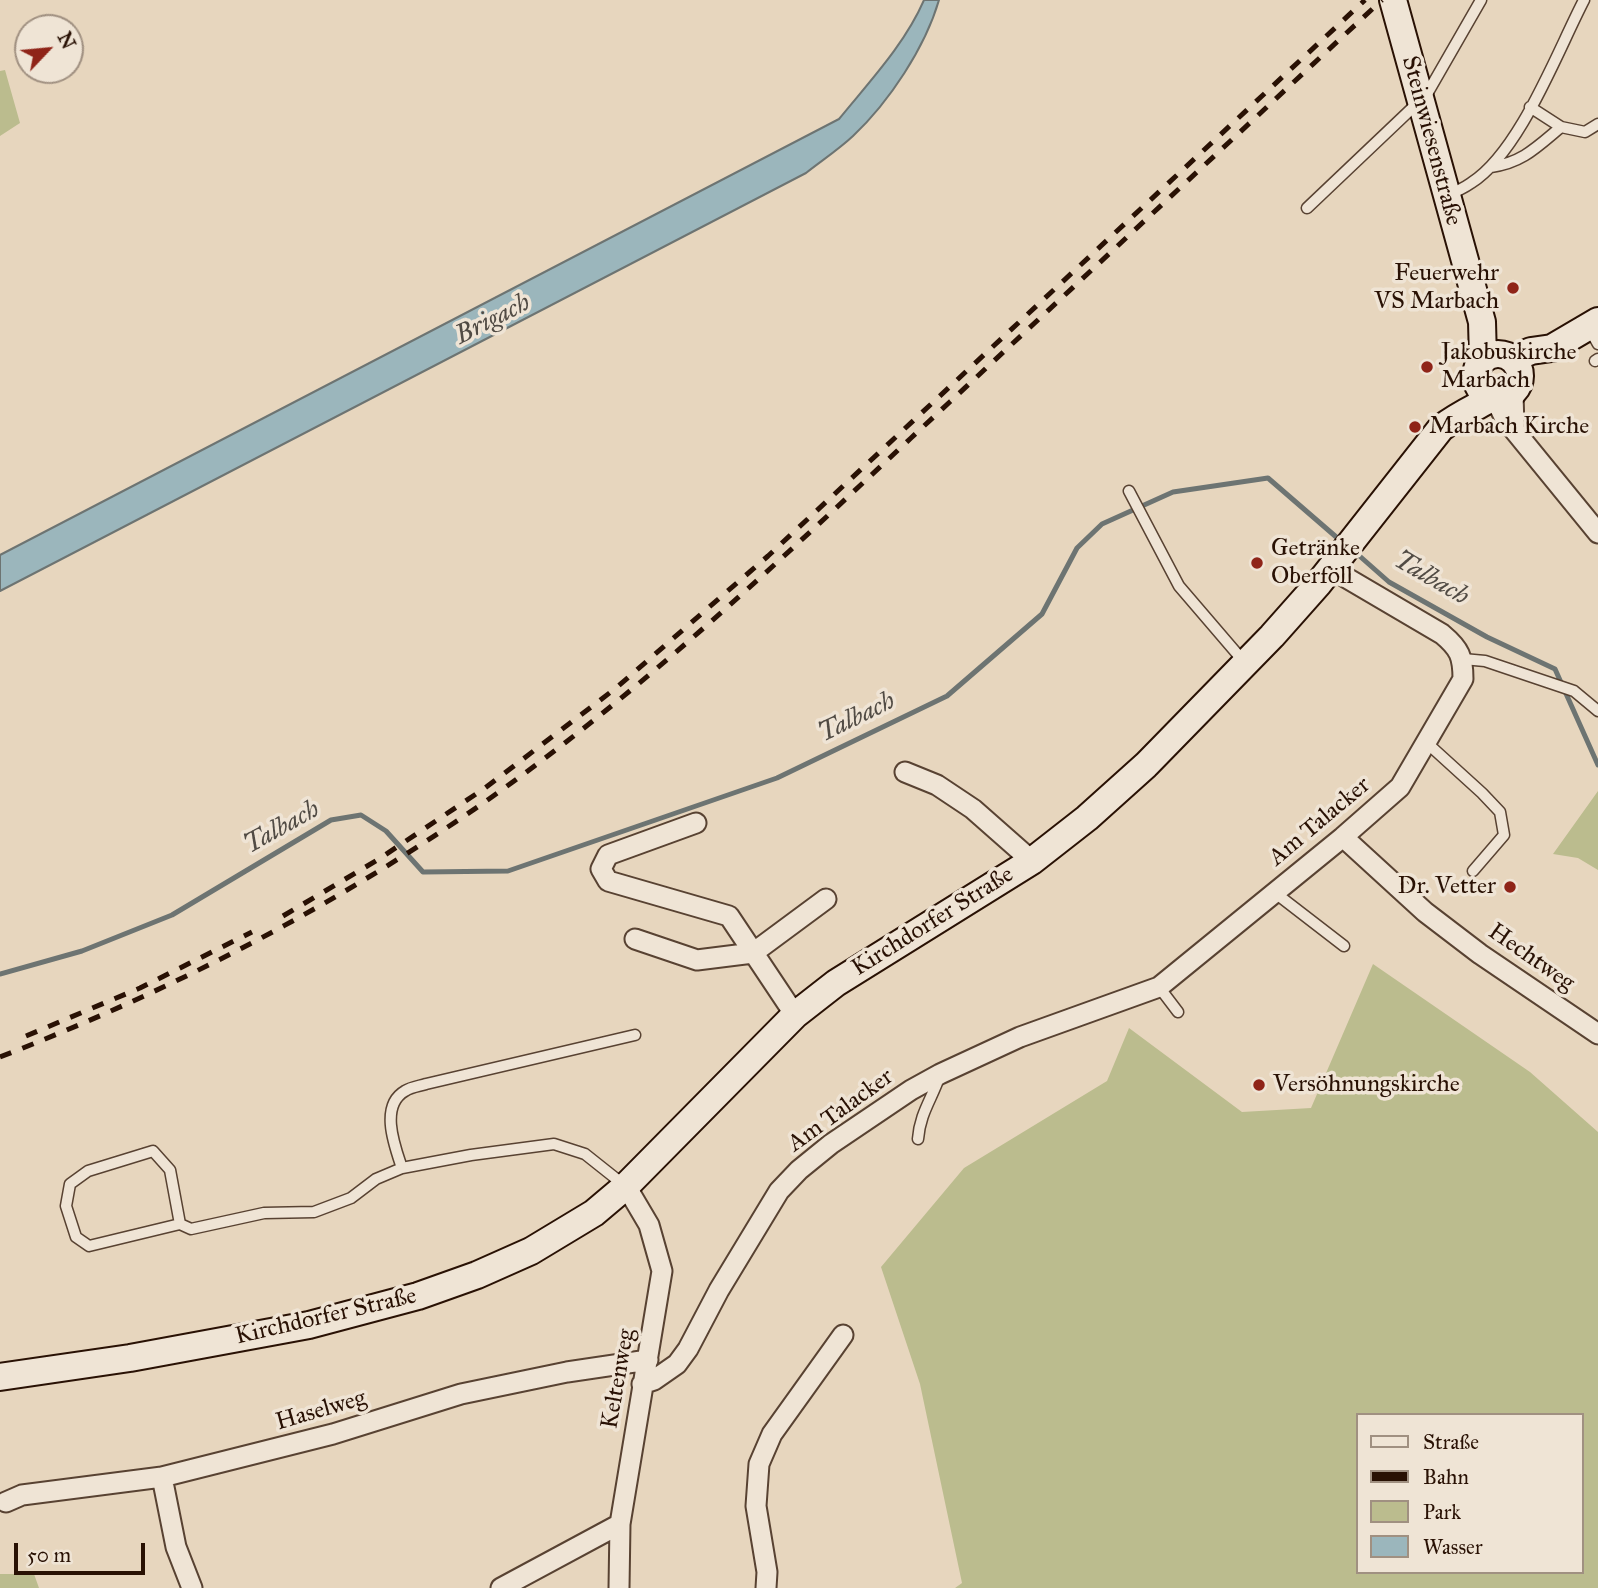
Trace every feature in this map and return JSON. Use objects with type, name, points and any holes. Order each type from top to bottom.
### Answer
[{"type":"main road","name":"Steinwiesenstraße","points":[[1393,0],[1499,377]]},
{"type":"main road","name":"Kirchdorfer Straße","points":[[0,1377],[130,1358],[309,1325],[418,1296],[477,1275],[531,1251],[594,1213],[626,1186],[795,1015],[836,983],[1032,861],[1087,818],[1146,765],[1245,664],[1344,552],[1441,428],[1499,377],[1538,365],[1552,348],[1595,331]]},
{"type":"street","points":[[1499,377],[1506,419],[1538,462],[1598,533]]},
{"type":"street","points":[[1344,552],[1345,577],[1442,634],[1453,643],[1463,659]]},
{"type":"street","name":"Am Talacker","points":[[642,1384],[654,1380],[677,1364],[779,1191],[799,1170],[831,1144],[911,1090],[940,1074],[1020,1037],[1159,987],[1400,787],[1463,679],[1463,659]]},
{"type":"street","points":[[905,772],[937,785],[973,809],[1032,861]]},
{"type":"street","points":[[696,823],[608,855],[601,869],[608,881],[730,916],[795,1015]]},
{"type":"street","name":"Hechtweg","points":[[1343,837],[1424,912],[1480,954],[1598,1034]]},
{"type":"street","points":[[635,939],[697,960],[754,953],[825,900]]},
{"type":"street","name":"Keltenweg","points":[[619,1588],[620,1524],[662,1271],[649,1225],[626,1186]]},
{"type":"street","points":[[766,1588],[767,1572],[756,1506],[759,1464],[772,1434],[843,1335]]},
{"type":"street","name":"Haselweg","points":[[6,1502],[22,1495],[162,1477],[333,1434],[461,1394],[567,1372],[648,1360]]},
{"type":"street","points":[[162,1477],[176,1547],[192,1588]]},
{"type":"street","points":[[501,1588],[620,1524]]},
{"type":"lane","points":[[1307,208],[1421,101],[1433,86],[1481,0]]},
{"type":"lane","points":[[1446,196],[1472,183],[1491,167],[1528,116],[1530,107],[1584,0]]},
{"type":"lane","points":[[1530,107],[1561,127],[1584,132],[1598,124]]},
{"type":"lane","points":[[1491,167],[1512,164],[1561,127]]},
{"type":"lane","points":[[1131,494],[1179,586],[1245,664]]},
{"type":"lane","points":[[1463,659],[1485,661],[1574,691],[1598,711]]},
{"type":"lane","points":[[1427,743],[1500,812],[1504,835],[1473,871]]},
{"type":"lane","points":[[1273,892],[1343,946]]},
{"type":"lane","points":[[1159,987],[1178,1012]]},
{"type":"lane","points":[[402,1168],[390,1131],[393,1108],[403,1091],[439,1080],[635,1035]]},
{"type":"lane","points":[[918,1139],[920,1119],[935,1091],[940,1074]]},
{"type":"lane","points":[[180,1224],[170,1170],[153,1151],[88,1171],[70,1184],[66,1206],[76,1237],[89,1246],[180,1224],[191,1229],[264,1213],[314,1212],[351,1198],[376,1179],[402,1168],[554,1144],[584,1154],[626,1186]]},
{"type":"green space","points":[[5,70],[20,123],[0,136],[0,71]]},
{"type":"green space","points":[[1598,791],[1598,870],[1578,858],[1553,854]]},
{"type":"green space","points":[[1373,964],[1530,1072],[1598,1132],[1598,1588],[955,1588],[962,1583],[920,1384],[881,1267],[964,1168],[1107,1081],[1129,1028],[1242,1112],[1311,1108]]},
{"type":"green space","points":[[0,1574],[34,1574],[39,1588],[0,1588]]},
{"type":"water","name":"Brigach","points":[[924,0],[939,0],[925,37],[892,91],[847,141],[806,173],[0,591],[0,555],[839,119],[897,47]]},
{"type":"waterway","name":"Talbach","points":[[0,974],[82,951],[172,915],[331,820],[361,815],[386,831],[423,872],[508,871],[777,778],[947,696],[1042,614],[1077,548],[1102,524],[1173,492],[1268,478],[1342,542]]},
{"type":"waterway","name":"Talbach","points":[[1355,552],[1389,582],[1487,637],[1555,669],[1598,765]]},
{"type":"railway","points":[[283,916],[379,859],[485,788],[616,688],[768,556],[1365,0]]},
{"type":"railway","points":[[0,1057],[191,974],[313,910],[431,838],[545,758],[654,671],[758,579],[1382,0]]},
{"type":"railway","points":[[26,1036],[140,988],[252,932]]},
{"type":"place","name":"Feuerwehr VS Marbach","points":[[1513,288]]},
{"type":"place","name":"Jakobuskirche Marbach","points":[[1427,367]]},
{"type":"place","name":"Marbach Kirche","points":[[1415,427]]},
{"type":"place","name":"Getränke Oberföll","points":[[1257,563]]},
{"type":"place","name":"Dr. Vetter","points":[[1510,887]]},
{"type":"place","name":"Versöhnungskirche","points":[[1259,1085]]}]
